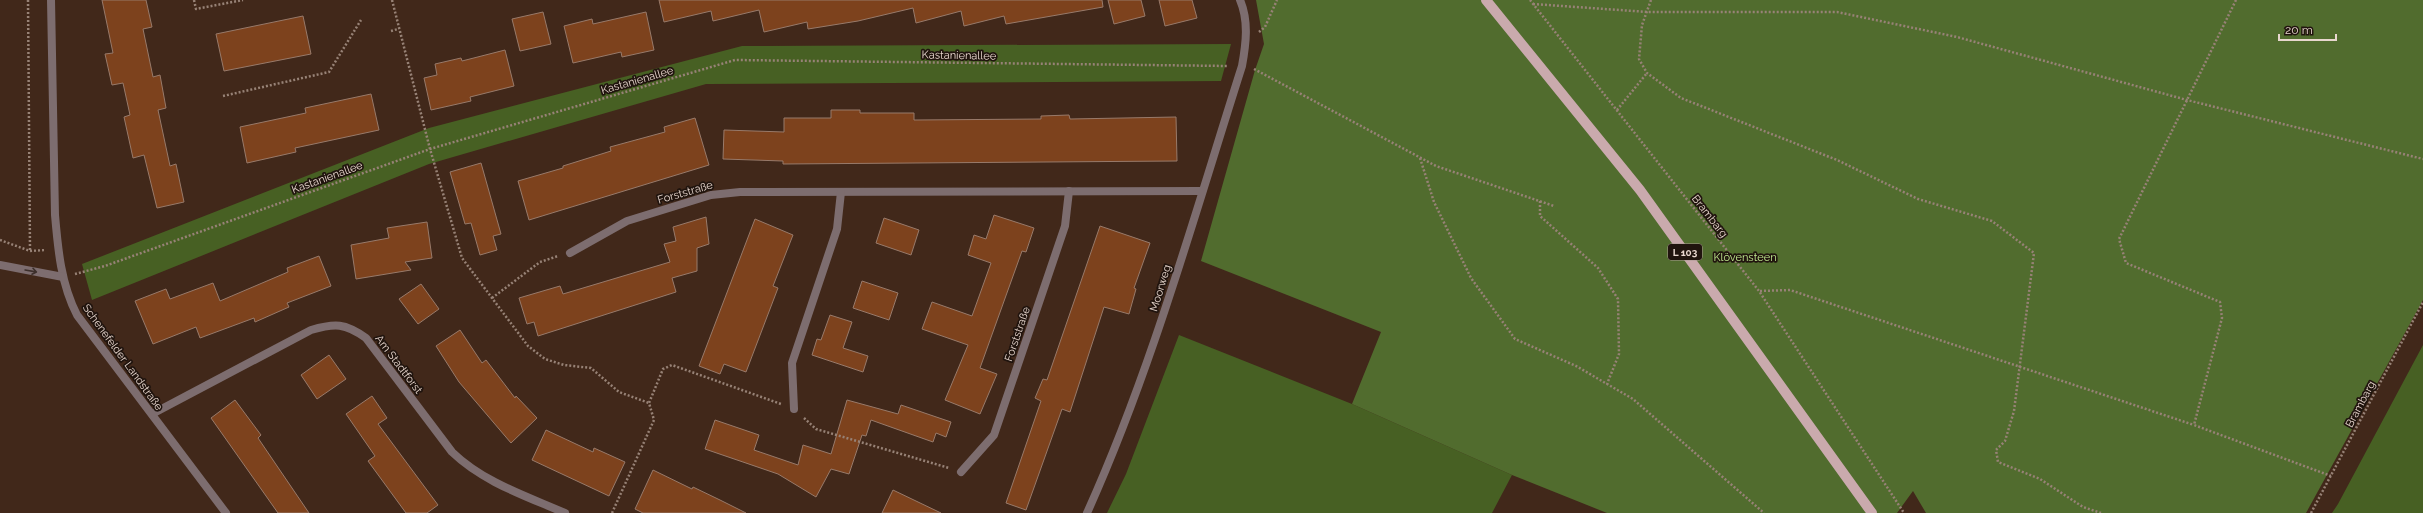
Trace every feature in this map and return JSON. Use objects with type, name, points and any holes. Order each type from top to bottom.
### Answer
[{"type":"main road","name":"L 103","points":[[1486,0],[1640,190],[1872,513]]},
{"type":"street","name":"Schenefelder Landstraße","points":[[51,0],[55,216],[58,250],[68,297],[77,315],[226,513]]},
{"type":"street","name":"Moorweg","points":[[1087,513],[1108,467],[1155,341],[1242,66],[1247,42],[1244,11],[1240,0]]},
{"type":"street","name":"Forststraße","points":[[961,472],[994,435],[1065,226],[1069,191]]},
{"type":"street","name":"Forststraße","points":[[570,253],[627,221],[711,195],[740,192],[1202,191]]},
{"type":"street","points":[[794,409],[792,363],[837,229],[841,192]]},
{"type":"street","points":[[0,265],[63,277]]},
{"type":"street","name":"Am Stadtforst","points":[[152,414],[311,330],[331,325],[351,328],[366,338],[452,452],[465,465],[481,475],[565,513]]},
{"type":"path","points":[[28,0],[30,251]]},
{"type":"path","points":[[194,0],[196,9],[243,0]]},
{"type":"path","points":[[392,0],[430,149],[462,258],[528,346],[545,359],[564,365],[591,368],[619,392],[650,403]]},
{"type":"path","points":[[1247,42],[1265,27],[1276,0]]},
{"type":"path","name":"Brambarg","points":[[1530,0],[1759,292],[1904,513]]},
{"type":"path","points":[[1651,0],[1648,12],[1642,25],[1639,59],[1647,73],[1681,98],[1838,160],[1918,199],[1992,221],[2034,253],[2021,367],[2016,383],[2014,411],[2004,441],[1996,450],[1998,462],[2040,479],[2083,507],[2101,513]]},
{"type":"path","points":[[2194,425],[2222,318],[2220,302],[2126,263],[2119,239],[2236,0]]},
{"type":"path","points":[[1534,4],[1648,12],[1837,12],[1957,37],[2187,100],[2423,159]]},
{"type":"path","points":[[223,96],[329,72],[361,20]]},
{"type":"path","points":[[391,31],[399,29]]},
{"type":"path","name":"Kastanienallee","points":[[63,277],[105,266],[430,149],[735,60],[1242,66],[1255,70],[1436,166],[1554,206]]},
{"type":"path","points":[[1617,110],[1647,73]]},
{"type":"path","points":[[1420,157],[1434,202],[1471,278],[1515,339],[1576,366],[1633,399],[1764,513]]},
{"type":"path","points":[[1540,201],[1540,216],[1598,268],[1618,299],[1619,354],[1607,384]]},
{"type":"path","points":[[0,240],[30,251],[58,250]]},
{"type":"path","points":[[492,298],[540,262],[570,253]]},
{"type":"path","points":[[1759,292],[1790,290],[2194,425],[2331,476]]},
{"type":"path","name":"Brambarg","points":[[2311,513],[2423,302]]},
{"type":"path","points":[[612,513],[654,420],[650,403],[663,369],[672,365],[794,409],[816,429],[961,472]]},
{"type":"green space","name":"Klövensteen","points":[[1256,0],[2423,0],[2423,300],[2306,513],[1926,513],[1913,491],[1897,513],[1607,513],[1512,475],[1352,404],[1381,332],[1201,261],[1255,70],[1264,44]]},
{"type":"green space","points":[[1231,44],[1221,81],[706,84],[429,164],[92,300],[82,264],[429,128],[742,46]]},
{"type":"green space","points":[[1179,335],[1352,404],[1512,475],[1492,513],[1107,513],[1126,474]]},
{"type":"green space","points":[[2423,345],[2423,513],[2332,513],[2338,504]]},
{"type":"building","points":[[102,0],[146,0],[152,27],[143,29],[153,77],[160,75],[166,108],[158,110],[170,166],[176,164],[184,202],[157,208],[144,155],[133,158],[124,117],[130,115],[123,83],[112,85],[105,54],[113,53]]},
{"type":"building","points":[[659,0],[1102,0],[1103,7],[1006,24],[1004,16],[964,26],[961,11],[916,23],[913,8],[858,21],[808,29],[807,22],[764,32],[759,10],[713,21],[711,11],[664,22]]},
{"type":"building","points":[[1108,0],[1141,0],[1145,16],[1114,24]]},
{"type":"building","points":[[1159,0],[1192,0],[1197,18],[1165,26]]},
{"type":"building","points":[[543,12],[551,44],[520,51],[512,19]]},
{"type":"building","points":[[646,12],[654,50],[622,57],[621,52],[573,63],[564,26],[592,19],[593,24]]},
{"type":"building","points":[[303,16],[311,54],[224,71],[216,34]]},
{"type":"building","points":[[505,50],[514,86],[470,97],[471,101],[431,110],[424,78],[437,75],[435,64],[461,58],[462,61]]},
{"type":"building","points":[[371,94],[379,130],[295,148],[296,152],[247,163],[240,127],[306,113],[305,108]]},
{"type":"building","points":[[831,110],[860,110],[860,113],[914,113],[914,120],[1041,119],[1041,116],[1069,115],[1070,119],[1176,117],[1177,161],[783,164],[783,161],[723,159],[724,130],[784,132],[784,118],[831,118]]},
{"type":"building","points":[[695,118],[709,165],[529,220],[518,181],[563,168],[563,166],[611,151],[610,147],[665,132],[664,127]]},
{"type":"building","points":[[481,163],[501,234],[493,236],[497,250],[480,255],[471,223],[465,224],[450,172]]},
{"type":"building","points":[[994,215],[1034,228],[1026,252],[1022,251],[980,368],[997,374],[980,414],[945,400],[968,345],[922,329],[932,302],[972,316],[991,263],[968,255],[974,235],[986,239]]},
{"type":"building","points":[[706,217],[709,244],[697,248],[697,271],[672,278],[676,292],[538,336],[534,322],[527,324],[519,298],[560,286],[563,294],[670,262],[664,244],[676,241],[673,227]]},
{"type":"building","points":[[884,218],[919,230],[911,255],[876,243]]},
{"type":"building","points":[[755,219],[793,235],[773,286],[778,288],[746,372],[724,364],[720,374],[699,366]]},
{"type":"building","points":[[427,222],[432,258],[405,262],[411,270],[356,279],[351,245],[389,238],[387,228]]},
{"type":"building","points":[[1100,226],[1150,243],[1134,288],[1136,289],[1129,314],[1104,307],[1070,412],[1062,409],[1026,510],[1006,503],[1041,401],[1035,398],[1043,379],[1047,380]]},
{"type":"building","points":[[319,256],[331,286],[287,303],[289,307],[255,322],[254,318],[200,338],[196,327],[153,344],[135,301],[166,289],[170,299],[213,283],[220,301],[288,272],[287,268]]},
{"type":"building","points":[[862,281],[898,293],[889,320],[853,308]]},
{"type":"building","points":[[421,284],[439,309],[418,324],[399,299]]},
{"type":"building","points":[[830,315],[852,322],[843,348],[868,356],[863,372],[812,355],[817,339],[821,340]]},
{"type":"building","points":[[460,330],[482,363],[486,360],[515,398],[516,396],[537,418],[511,443],[459,382],[436,346]]},
{"type":"building","points":[[329,355],[346,379],[317,399],[301,375]]},
{"type":"building","points":[[372,396],[387,418],[378,424],[438,505],[427,513],[406,513],[368,461],[375,456],[346,414]]},
{"type":"building","points":[[235,400],[261,435],[258,438],[309,513],[278,513],[211,418]]},
{"type":"building","points":[[847,400],[898,414],[901,405],[951,422],[946,437],[936,433],[933,442],[871,420],[866,436],[862,435],[849,474],[831,469],[816,497],[778,474],[705,449],[715,420],[759,435],[754,450],[798,465],[803,445],[831,454]]},
{"type":"building","points":[[546,430],[593,452],[594,448],[625,462],[609,496],[532,460]]},
{"type":"building","points":[[653,470],[692,489],[693,487],[746,513],[643,513],[635,509]]},
{"type":"building","points":[[893,490],[941,513],[882,513]]}]
